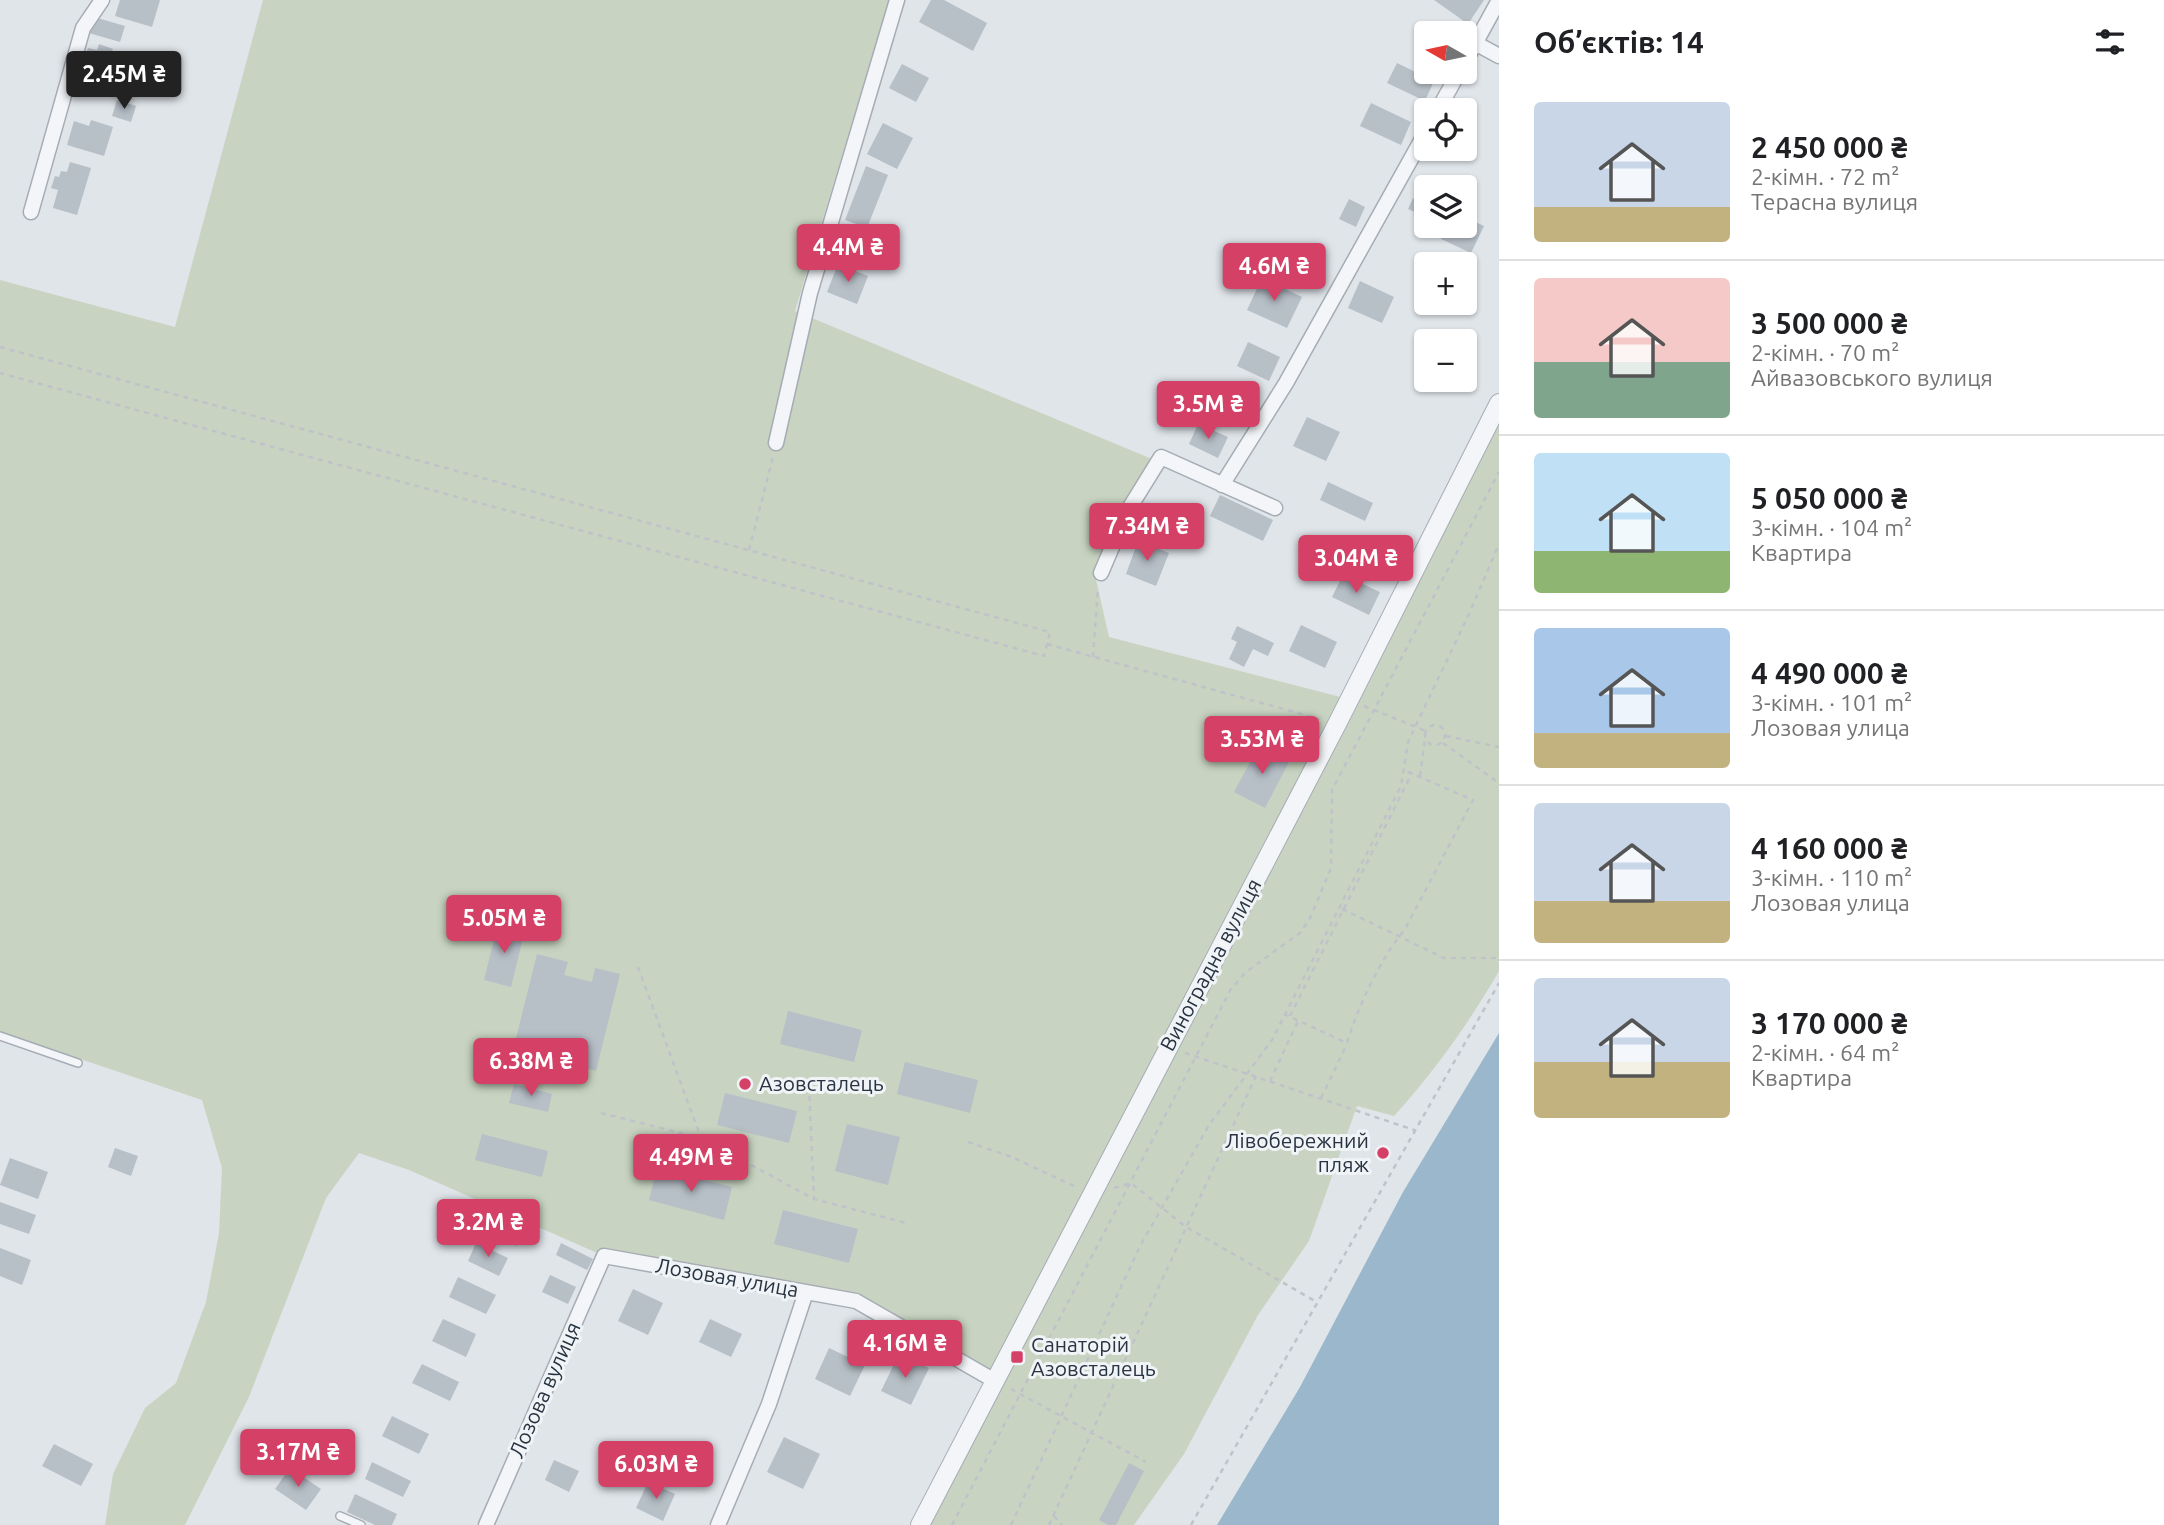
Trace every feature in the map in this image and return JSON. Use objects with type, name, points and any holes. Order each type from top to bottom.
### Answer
[{"type":"street","points":[[31,212],[83,27],[102,0]]},
{"type":"street","points":[[776,443],[810,293],[897,0]]},
{"type":"street","points":[[1477,39],[1499,0]]},
{"type":"street","points":[[1477,44],[1499,56]]},
{"type":"street","points":[[1222,485],[1286,383],[1414,154]]},
{"type":"street","name":"Виноградна вулиця","points":[[920,1525],[1337,724],[1499,403]]},
{"type":"street","points":[[1101,573],[1127,512],[1161,457],[1275,508]]},
{"type":"street","name":"Лозовая улица","points":[[604,1255],[856,1301],[995,1381]]},
{"type":"street","name":"Лозова вулиця","points":[[486,1525],[604,1255]]},
{"type":"street","points":[[718,1525],[769,1404],[806,1292]]},
{"type":"lane","points":[[0,1036],[78,1063]]},
{"type":"lane","points":[[340,1516],[361,1525]]},
{"type":"path","points":[[0,347],[1050,632],[1044,656],[0,373]]},
{"type":"path","points":[[749,550],[776,443]]},
{"type":"path","points":[[952,1525],[1196,1056],[1239,979],[1301,932],[1311,916],[1331,868],[1332,790],[1499,472]]},
{"type":"path","points":[[1011,1525],[1130,1268],[1161,1208],[1209,1125],[1264,1053],[1401,786],[1408,742],[1499,544]]},
{"type":"path","points":[[1093,657],[1094,613],[1101,573]]},
{"type":"path","points":[[1047,644],[1364,730]]},
{"type":"path","points":[[1348,699],[1426,731]]},
{"type":"path","points":[[1420,776],[1426,731],[1430,726],[1439,725],[1444,728],[1446,736],[1443,743]]},
{"type":"path","points":[[1446,736],[1499,747]]},
{"type":"path","points":[[1425,739],[1432,745],[1443,743],[1499,783]]},
{"type":"path","points":[[1321,1098],[1356,1017],[1473,800],[1404,769]]},
{"type":"path","points":[[1284,1014],[1290,1017],[1412,773]]},
{"type":"path","points":[[1339,907],[1444,958],[1499,958]]},
{"type":"path","points":[[638,967],[701,1138]]},
{"type":"path","points":[[1191,1525],[1315,1301],[1499,983]]},
{"type":"path","points":[[1284,1014],[1347,1043]]},
{"type":"path","points":[[1270,1081],[1298,1020]]},
{"type":"path","points":[[1166,1049],[1196,1056],[1414,1130]]},
{"type":"path","points":[[1049,1525],[1256,1076]]},
{"type":"path","points":[[809,1086],[814,1199]]},
{"type":"path","points":[[601,1113],[701,1138],[814,1199],[906,1223]]},
{"type":"path","points":[[968,1142],[1012,1157],[1091,1194],[1131,1183]]},
{"type":"path","points":[[1131,1183],[1186,1227],[1315,1301]]},
{"type":"path","points":[[1020,1394],[1092,1430],[1118,1449],[1146,1462]]},
{"type":"path","points":[[1054,1516],[1062,1525]]},
{"type":"green space","points":[[263,0],[889,0],[795,311],[1152,459],[1094,571],[1109,637],[1348,699],[1499,403],[1499,971],[1450,1046],[1394,1116],[1357,1106],[1309,1241],[1258,1315],[1184,1454],[1134,1525],[920,1525],[995,1382],[856,1301],[604,1256],[409,1170],[359,1153],[326,1198],[249,1397],[185,1525],[105,1525],[113,1474],[145,1408],[176,1383],[206,1302],[219,1233],[222,1168],[202,1100],[0,1032],[0,280],[175,327]]},
{"type":"water","points":[[1499,1033],[1499,1525],[1217,1525],[1300,1387],[1403,1192]]},
{"type":"building","points":[[120,0],[160,0],[152,27],[115,16]]},
{"type":"building","points":[[931,0],[944,0],[987,23],[973,51],[919,22]]},
{"type":"building","points":[[1434,0],[1484,0],[1470,21],[1464,21]]},
{"type":"building","points":[[94,17],[125,26],[120,42],[89,33]]},
{"type":"building","points":[[99,44],[113,49],[110,56],[126,60],[122,74],[128,76],[122,94],[78,80],[88,48],[97,50]]},
{"type":"building","points":[[1397,63],[1414,71],[1414,84],[1433,84],[1426,98],[1419,98],[1387,83]]},
{"type":"building","points":[[902,64],[929,78],[916,102],[889,88]]},
{"type":"building","points":[[117,100],[136,106],[131,122],[112,116]]},
{"type":"building","points":[[1371,103],[1411,122],[1401,145],[1360,126]]},
{"type":"building","points":[[91,120],[113,127],[104,156],[67,145],[74,121],[89,126]]},
{"type":"building","points":[[883,123],[913,138],[897,169],[867,154]]},
{"type":"building","points":[[70,162],[91,168],[77,215],[53,208],[58,190],[51,188],[55,176],[59,177],[61,171],[67,172]]},
{"type":"building","points":[[866,166],[888,175],[867,228],[845,220]]},
{"type":"building","points":[[1413,198],[1414,198],[1414,212],[1408,209]]},
{"type":"building","points":[[1349,199],[1365,207],[1356,227],[1339,219]]},
{"type":"building","points":[[1477,223],[1484,226],[1471,252],[1441,239],[1477,238]]},
{"type":"building","points":[[838,264],[868,276],[857,304],[827,292]]},
{"type":"building","points":[[1308,264],[1325,272],[1317,288],[1301,281]]},
{"type":"building","points":[[1262,278],[1302,297],[1287,328],[1247,310]]},
{"type":"building","points":[[1360,281],[1394,297],[1382,323],[1348,308]]},
{"type":"building","points":[[1248,342],[1280,357],[1269,381],[1237,366]]},
{"type":"building","points":[[1307,417],[1340,432],[1326,461],[1293,446]]},
{"type":"building","points":[[1198,424],[1228,437],[1218,458],[1189,444]]},
{"type":"building","points":[[1328,482],[1373,503],[1365,521],[1320,500]]},
{"type":"building","points":[[1220,495],[1273,520],[1263,541],[1210,516]]},
{"type":"building","points":[[1138,541],[1169,553],[1156,586],[1126,574]]},
{"type":"building","points":[[1343,575],[1380,592],[1369,615],[1332,597]]},
{"type":"building","points":[[1301,625],[1337,642],[1325,668],[1289,651]]},
{"type":"building","points":[[1237,626],[1274,643],[1268,656],[1253,649],[1244,667],[1229,659],[1237,642],[1231,639]]},
{"type":"building","points":[[1260,744],[1290,760],[1265,808],[1234,792]]},
{"type":"building","points":[[498,923],[525,930],[511,987],[484,980]]},
{"type":"building","points":[[537,954],[568,962],[564,975],[592,982],[595,968],[620,974],[596,1071],[566,1063],[569,1051],[547,1046],[544,1057],[513,1050]]},
{"type":"building","points":[[788,1011],[862,1030],[854,1062],[780,1044]]},
{"type":"building","points":[[905,1062],[978,1080],[970,1113],[897,1094]]},
{"type":"building","points":[[514,1084],[552,1094],[548,1112],[509,1103]]},
{"type":"building","points":[[725,1093],[797,1111],[789,1143],[717,1125]]},
{"type":"building","points":[[847,1124],[900,1137],[888,1185],[835,1171]]},
{"type":"building","points":[[482,1134],[548,1151],[542,1177],[475,1160]]},
{"type":"building","points":[[115,1148],[138,1156],[131,1176],[108,1167]]},
{"type":"building","points":[[10,1158],[48,1172],[38,1199],[0,1185]]},
{"type":"building","points":[[657,1168],[732,1187],[724,1220],[649,1200]]},
{"type":"building","points":[[0,1202],[36,1215],[29,1234],[0,1224]]},
{"type":"building","points":[[783,1210],[858,1229],[849,1263],[774,1244]]},
{"type":"building","points":[[492,1216],[524,1231],[516,1246],[485,1231]]},
{"type":"building","points":[[476,1243],[508,1258],[499,1276],[468,1261]]},
{"type":"building","points":[[561,1243],[593,1259],[587,1270],[556,1255]]},
{"type":"building","points":[[0,1248],[31,1260],[22,1285],[0,1276]]},
{"type":"building","points":[[550,1275],[576,1287],[568,1304],[542,1292]]},
{"type":"building","points":[[458,1277],[496,1295],[486,1314],[449,1297]]},
{"type":"building","points":[[633,1289],[663,1303],[648,1335],[618,1321]]},
{"type":"building","points":[[443,1319],[476,1334],[466,1357],[432,1341]]},
{"type":"building","points":[[710,1319],[742,1334],[731,1357],[699,1342]]},
{"type":"building","points":[[829,1348],[865,1365],[850,1396],[815,1379]]},
{"type":"building","points":[[899,1354],[929,1368],[911,1405],[881,1391]]},
{"type":"building","points":[[422,1364],[459,1382],[450,1401],[412,1383]]},
{"type":"building","points":[[392,1416],[429,1434],[419,1454],[382,1436]]},
{"type":"building","points":[[784,1437],[820,1454],[803,1489],[767,1472]]},
{"type":"building","points":[[54,1444],[93,1464],[81,1486],[42,1466]]},
{"type":"building","points":[[554,1460],[579,1471],[569,1492],[545,1480]]},
{"type":"building","points":[[372,1462],[411,1481],[403,1497],[365,1479]]},
{"type":"building","points":[[1129,1463],[1144,1471],[1116,1525],[1108,1525],[1099,1520]]},
{"type":"building","points":[[290,1468],[321,1489],[306,1510],[275,1489]]},
{"type":"building","points":[[648,1482],[675,1494],[663,1521],[636,1508]]},
{"type":"building","points":[[355,1494],[397,1514],[392,1525],[375,1525],[347,1512]]},
{"type":"place","name":"Азовсталець","points":[[745,1084]]},
{"type":"place","name":"Лівобережний пляж","points":[[1383,1153]]},
{"type":"place","name":"Санаторій Азовсталець","points":[[1017,1357]]}]
